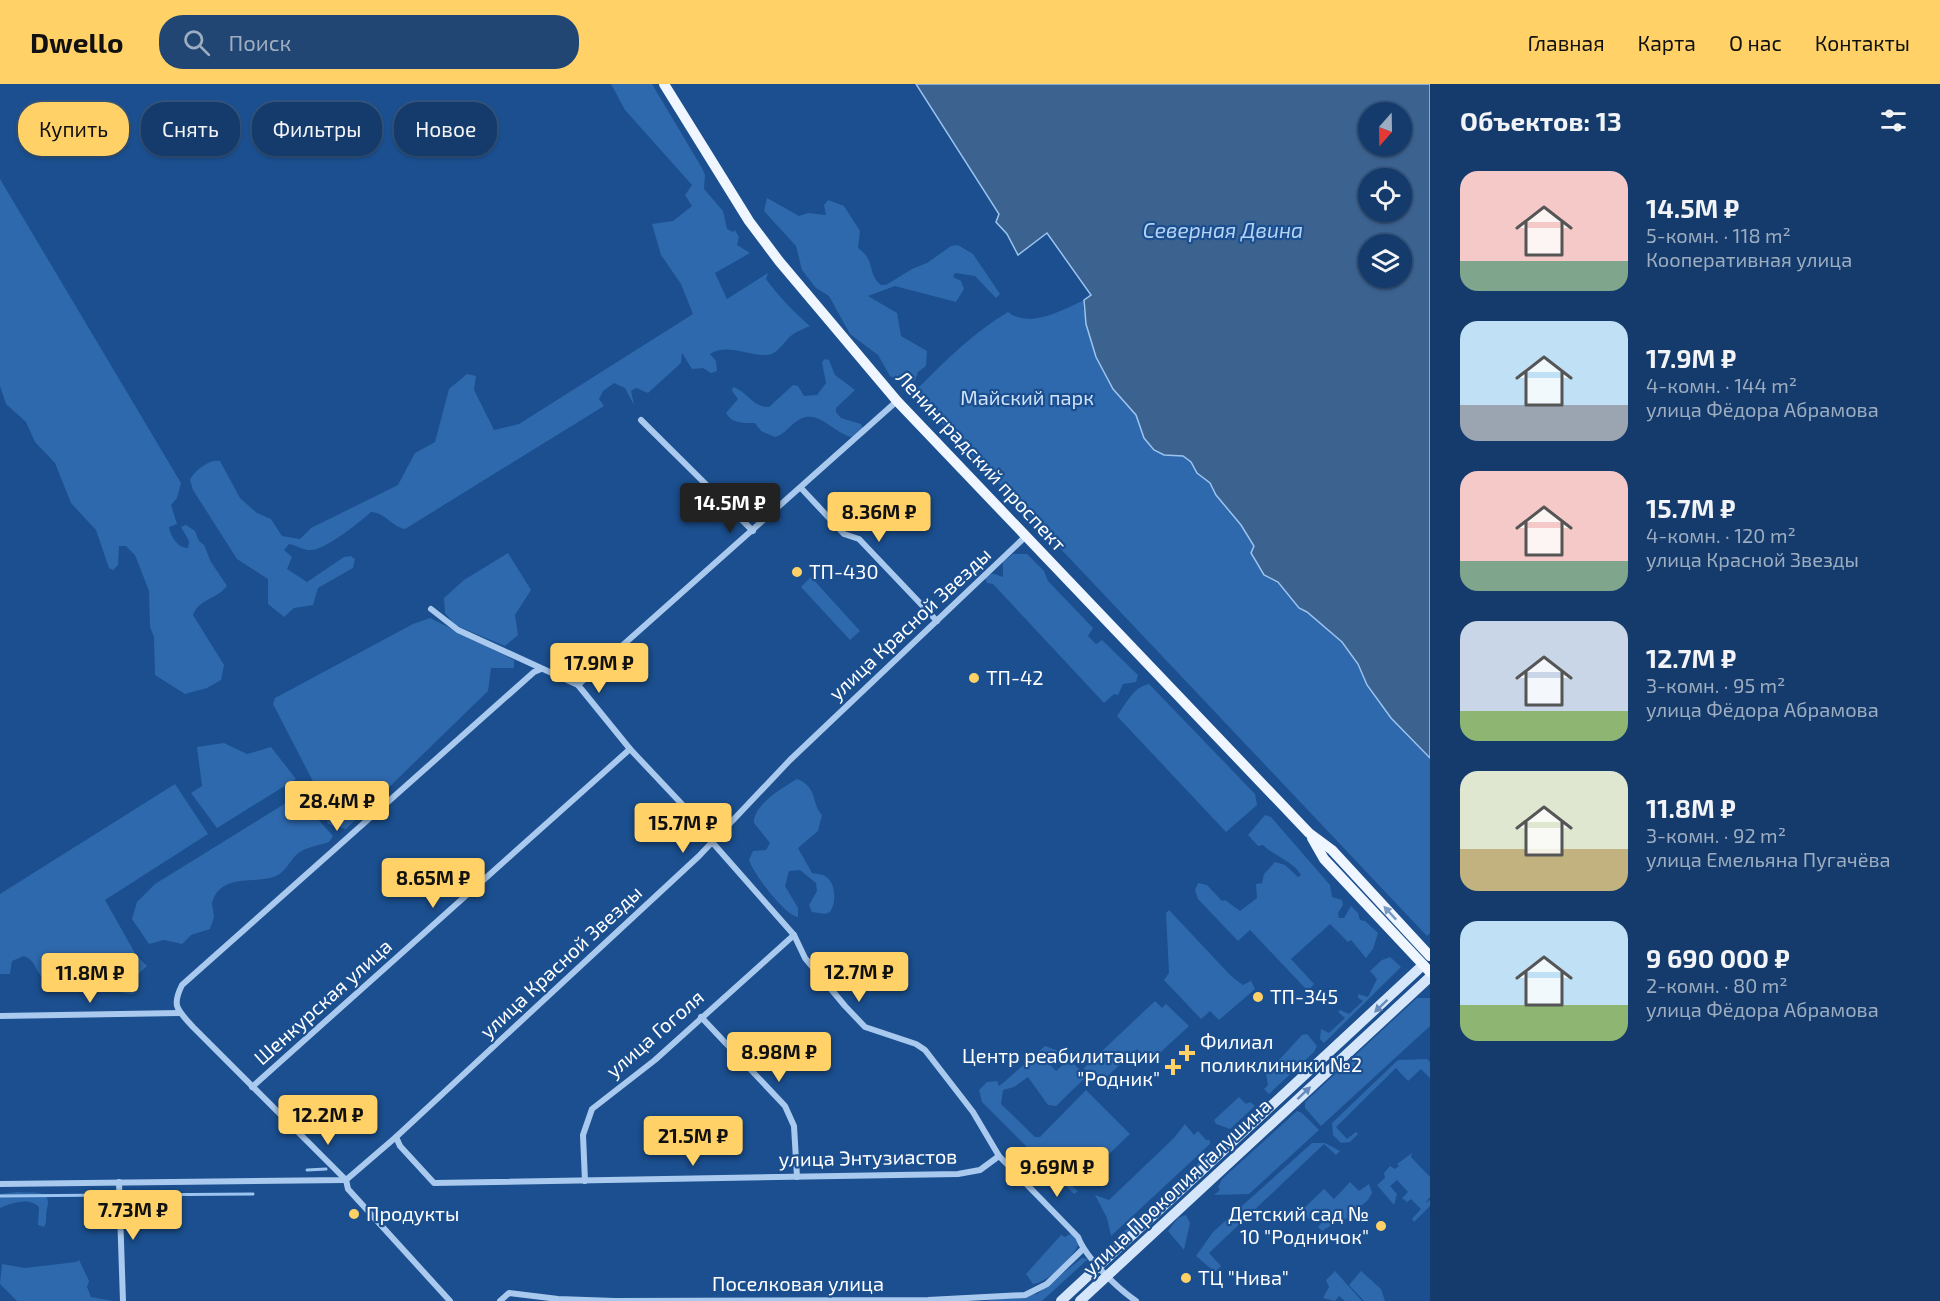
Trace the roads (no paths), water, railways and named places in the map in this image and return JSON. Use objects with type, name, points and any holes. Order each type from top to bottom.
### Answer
[{"type":"main road","name":"Ленинградский проспект","points":[[664,84],[749,221],[779,261],[897,400],[1309,833],[1324,859],[1428,963]]},
{"type":"main road","name":"улица Прокопия Галушина","points":[[1061,1301],[1428,963]]},
{"type":"main road","name":"улица Прокопия Галушина","points":[[1080,1301],[1430,977]]},
{"type":"street","points":[[578,685],[897,400]]},
{"type":"street","points":[[641,420],[753,531]]},
{"type":"street","points":[[801,488],[844,534],[860,539],[937,621]]},
{"type":"street","name":"улица Красной Звезды","points":[[346,1180],[396,1137],[712,842],[790,760],[1026,536]]},
{"type":"street","points":[[432,609],[458,630],[578,685],[630,749],[695,818],[712,842],[794,935],[805,958],[822,981],[866,1028],[916,1044],[925,1050],[973,1112],[999,1156],[1078,1237],[1083,1249],[1118,1289],[1136,1301]]},
{"type":"street","points":[[450,1301],[348,1189],[346,1180],[180,1013],[175,999],[182,985],[534,672],[541,669]]},
{"type":"street","name":"Шенкурская улица","points":[[252,1087],[630,749]]},
{"type":"street","name":"улица Гоголя","points":[[585,1181],[583,1135],[592,1109],[655,1060],[794,935]]},
{"type":"street","points":[[0,1016],[180,1013]]},
{"type":"street","points":[[701,1017],[785,1106],[794,1126],[797,1177]]},
{"type":"street","name":"улица Энтузиастов","points":[[396,1137],[399,1146],[434,1184],[958,1174],[980,1170],[999,1156]]},
{"type":"street","points":[[0,1184],[346,1180]]},
{"type":"street","points":[[119,1182],[123,1301]]},
{"type":"street","name":"Поселковая улица","points":[[500,1301],[509,1293],[558,1299],[615,1301],[928,1299],[1025,1295],[1047,1284],[1083,1249]]},
{"type":"water","name":"Северная Двина","points":[[916,84],[1430,84],[1430,758],[1391,718],[1367,685],[1358,664],[1342,642],[1307,612],[1299,608],[1278,582],[1264,575],[1251,553],[1254,546],[1241,525],[1216,495],[1210,483],[1197,473],[1191,462],[1183,456],[1164,455],[1154,450],[1144,438],[1136,415],[1113,389],[1096,357],[1086,324],[1084,300],[1091,295],[1047,233],[1018,255],[1007,234],[996,222],[999,214]]},
{"type":"waterway","points":[[307,1170],[326,1169]]},
{"type":"waterway","points":[[123,1195],[253,1194]]},
{"type":"waterway","points":[[0,1196],[113,1195]]},
{"type":"place","name":"ТП-430","points":[[797,572]]},
{"type":"place","name":"ТП-42","points":[[974,678]]},
{"type":"place","name":"ТП-345","points":[[1258,997]]},
{"type":"place","name":"Филиал поликлиники №2","points":[[1187,1053]]},
{"type":"place","name":"Центр реабилитации \"Родник\"","points":[[1173,1067]]},
{"type":"place","name":"Продукты","points":[[354,1214]]},
{"type":"place","name":"Детский сад № 10 \"Родничок\"","points":[[1381,1226]]},
{"type":"place","name":"ТЦ \"Нива\"","points":[[1186,1278]]},
{"type":"park label","name":"Майский парк","points":[[1027,398]]}]
